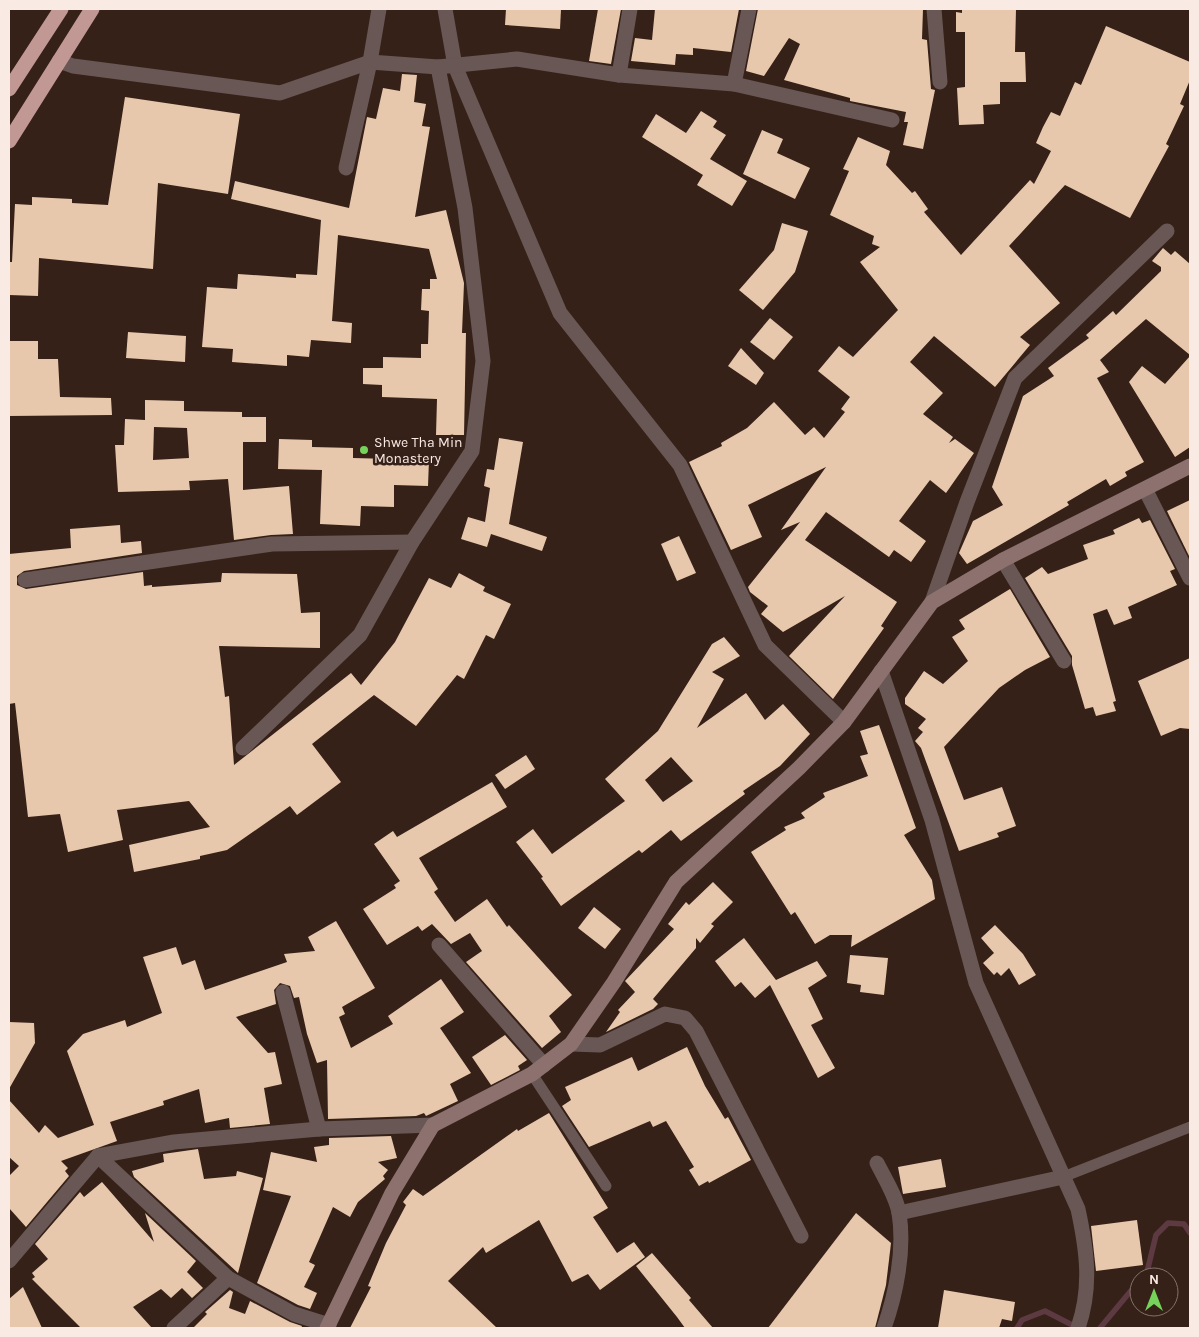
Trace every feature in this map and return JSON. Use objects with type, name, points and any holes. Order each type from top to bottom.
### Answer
[{"type":"highway","points":[[9,86],[60,9]]},
{"type":"highway","points":[[9,141],[92,9]]},
{"type":"street","points":[[346,168],[370,62],[379,9]]},
{"type":"street","points":[[445,9],[456,66],[560,313],[680,465],[765,644],[844,722]]},
{"type":"street","points":[[619,75],[630,9]]},
{"type":"street","points":[[734,84],[749,9]]},
{"type":"street","points":[[934,9],[940,82]]},
{"type":"street","points":[[59,61],[73,66],[280,93],[370,62],[438,67],[517,59],[619,75],[734,84],[892,120]]},
{"type":"street","points":[[243,748],[360,635],[412,542],[472,451],[483,361],[465,208],[438,67]]},
{"type":"street","points":[[9,1261],[98,1156],[174,1142],[319,1129],[433,1125],[538,1070],[571,1044],[614,982],[676,882],[799,768],[844,722],[932,602],[967,502],[1015,378],[1167,231]]},
{"type":"street","points":[[932,602],[1003,560],[1190,466]]},
{"type":"street","points":[[1145,489],[1190,578]]},
{"type":"street","points":[[25,580],[272,544],[412,542]]},
{"type":"street","points":[[1003,560],[1064,661]]},
{"type":"street","points":[[881,671],[932,820],[976,983],[1078,1209],[1085,1241],[1087,1296],[1079,1326]]},
{"type":"street","points":[[439,945],[538,1070]]},
{"type":"street","points":[[283,992],[319,1129]]},
{"type":"street","points":[[571,1044],[600,1045],[665,1014],[685,1018],[696,1031],[801,1236]]},
{"type":"street","points":[[98,1156],[228,1278],[294,1314],[328,1327],[392,1193],[433,1125]]},
{"type":"street","points":[[877,1163],[892,1192],[899,1213],[899,1266],[893,1303],[884,1328]]},
{"type":"street","points":[[899,1213],[1063,1177]]},
{"type":"street","points":[[174,1328],[228,1278]]},
{"type":"lane","points":[[538,1070],[606,1186]]},
{"type":"lane","points":[[1063,1177],[1190,1127]]},
{"type":"building","points":[[506,9],[561,9],[560,29],[505,25]]},
{"type":"building","points":[[598,9],[621,9],[611,64],[589,61]]},
{"type":"building","points":[[655,9],[739,9],[731,52],[693,48],[693,55],[676,54],[675,65],[631,61],[635,38],[652,40]]},
{"type":"building","points":[[758,9],[923,9],[922,39],[927,40],[931,89],[935,90],[923,149],[903,145],[908,122],[904,122],[906,112],[850,101],[850,98],[784,80],[800,44],[789,38],[764,76],[746,71]]},
{"type":"building","points":[[962,9],[1016,9],[1015,52],[1025,52],[1026,82],[1000,82],[1000,104],[983,105],[984,124],[959,125],[957,88],[965,87],[965,32],[956,32],[956,12],[962,13]]},
{"type":"building","points":[[1106,26],[1190,62],[1190,80],[1180,104],[1184,106],[1166,144],[1169,146],[1130,218],[1065,185],[1009,246],[1060,303],[1020,337],[1030,345],[995,387],[934,336],[910,362],[943,393],[923,414],[953,437],[949,443],[955,439],[974,453],[946,493],[930,480],[899,521],[926,541],[911,562],[894,550],[889,557],[826,512],[805,540],[897,602],[881,626],[884,628],[833,699],[789,656],[845,596],[783,632],[761,614],[768,606],[750,592],[748,587],[800,522],[781,530],[826,467],[748,505],[762,537],[731,550],[689,462],[722,446],[721,443],[747,428],[774,402],[805,435],[814,427],[824,438],[845,412],[841,409],[850,397],[818,371],[839,346],[853,357],[898,310],[860,262],[880,247],[872,244],[874,236],[830,215],[849,171],[843,169],[858,137],[890,151],[886,165],[912,193],[915,191],[928,209],[924,212],[961,255],[1030,180],[1034,184],[1051,151],[1036,143],[1043,127],[1051,112],[1060,116],[1075,82],[1081,85]]},
{"type":"building","points":[[402,74],[417,75],[414,102],[426,104],[422,126],[430,127],[415,217],[446,210],[464,283],[462,333],[466,333],[464,435],[436,435],[437,399],[382,397],[382,385],[363,384],[363,368],[383,368],[383,357],[421,358],[421,344],[428,344],[429,311],[421,310],[422,289],[430,289],[430,279],[437,279],[429,249],[338,235],[332,321],[352,323],[351,343],[311,340],[309,357],[287,355],[287,366],[232,362],[233,349],[202,347],[207,287],[237,289],[238,274],[296,278],[296,274],[317,275],[321,220],[231,199],[235,181],[349,208],[367,117],[376,119],[383,88],[400,91]]},
{"type":"building","points":[[125,97],[240,114],[228,194],[158,183],[153,269],[39,258],[38,296],[9,295],[9,262],[12,262],[15,204],[32,205],[32,197],[72,199],[72,203],[108,205]]},
{"type":"building","points":[[701,111],[717,121],[713,127],[726,135],[710,159],[747,181],[732,206],[697,185],[703,175],[642,137],[656,114],[686,133]]},
{"type":"building","points":[[762,130],[783,139],[777,153],[810,168],[795,199],[743,174]]},
{"type":"building","points":[[782,223],[808,231],[795,272],[763,310],[739,290],[774,250]]},
{"type":"building","points":[[1163,248],[1171,255],[1175,251],[1190,264],[1190,355],[1146,319],[1100,360],[1109,372],[1097,378],[1144,462],[1125,472],[1127,476],[1110,486],[1106,479],[1067,502],[1069,505],[967,564],[959,553],[973,521],[1003,505],[992,487],[1023,396],[1054,376],[1048,368],[1089,338],[1086,335],[1113,311],[1116,315],[1161,271],[1161,267],[1152,261]]},
{"type":"building","points":[[770,318],[793,337],[774,360],[750,342]]},
{"type":"building","points":[[128,332],[186,336],[185,362],[126,358]]},
{"type":"building","points":[[9,341],[38,341],[38,359],[58,359],[60,397],[111,398],[112,415],[9,416]]},
{"type":"building","points":[[741,348],[764,373],[756,385],[728,366]]},
{"type":"building","points":[[1190,356],[1190,447],[1175,457],[1129,382],[1142,366],[1165,384]]},
{"type":"building","points":[[145,400],[184,401],[184,411],[242,412],[242,417],[266,417],[266,442],[243,442],[243,490],[289,486],[293,534],[234,540],[228,479],[189,481],[190,490],[118,492],[115,445],[124,445],[125,419],[145,420]],"holes":[[[154,427],[187,428],[189,458],[153,460]]]},
{"type":"building","points":[[499,438],[523,442],[509,524],[547,537],[542,551],[491,534],[487,547],[461,539],[468,517],[485,522],[490,488],[484,486],[487,469],[494,470]]},
{"type":"building","points":[[279,439],[312,440],[312,447],[353,448],[353,458],[429,460],[428,486],[394,485],[394,507],[361,506],[360,526],[320,524],[322,470],[278,469]]},
{"type":"building","points":[[1190,500],[1190,558],[1167,511]]},
{"type":"building","points":[[1139,518],[1142,523],[1150,520],[1175,569],[1170,571],[1177,585],[1128,607],[1132,618],[1114,625],[1107,609],[1093,614],[1116,701],[1113,702],[1116,711],[1096,716],[1093,707],[1085,709],[1072,665],[1072,656],[1025,578],[1042,567],[1048,574],[1088,559],[1083,545],[1115,534],[1113,530]]},
{"type":"building","points":[[120,525],[121,543],[141,541],[142,553],[24,571],[17,576],[17,585],[26,589],[143,572],[144,586],[152,585],[152,587],[221,582],[222,573],[297,574],[301,613],[320,612],[320,648],[219,646],[225,697],[229,696],[234,765],[351,673],[361,685],[395,642],[429,578],[451,588],[459,573],[485,587],[483,591],[511,604],[494,639],[486,635],[464,679],[457,675],[416,726],[374,695],[312,744],[341,782],[297,815],[290,806],[227,850],[200,856],[200,859],[134,872],[129,845],[210,827],[189,801],[117,810],[123,840],[68,852],[60,814],[28,817],[15,703],[9,704],[9,554],[71,548],[70,529]]},
{"type":"building","points":[[679,536],[696,573],[677,581],[661,544]]},
{"type":"building","points":[[1010,589],[1050,657],[1025,670],[999,688],[944,747],[964,800],[1002,787],[1016,826],[997,833],[999,837],[959,851],[921,748],[915,741],[923,732],[918,728],[926,719],[905,704],[905,698],[924,671],[943,684],[968,661],[952,637],[965,629],[959,620]]},
{"type":"building","points":[[724,637],[740,656],[712,672],[724,679],[697,728],[746,693],[765,720],[783,704],[810,734],[780,766],[743,791],[745,794],[681,841],[671,830],[642,853],[639,850],[561,906],[541,878],[543,877],[516,842],[533,829],[552,854],[625,801],[605,779],[658,731],[712,644]],"holes":[[[671,757],[693,781],[663,802],[645,780]]]},
{"type":"building","points":[[1190,658],[1190,729],[1180,728],[1161,736],[1138,681]]},
{"type":"building","points":[[879,725],[916,828],[904,835],[932,880],[935,899],[851,947],[852,935],[830,935],[815,944],[795,912],[791,915],[751,852],[786,830],[784,827],[805,818],[801,813],[825,797],[823,793],[868,776],[860,756],[868,754],[860,731]]},
{"type":"building","points":[[526,755],[535,769],[505,789],[495,775]]},
{"type":"building","points":[[492,782],[507,807],[419,858],[438,889],[434,892],[455,922],[487,899],[507,927],[509,925],[572,995],[549,1016],[561,1032],[542,1048],[466,962],[482,951],[470,933],[451,944],[432,924],[422,931],[418,926],[387,945],[363,909],[396,888],[394,885],[400,881],[374,844],[393,831],[397,837]]},
{"type":"building","points":[[713,882],[733,902],[711,924],[714,926],[700,943],[696,938],[696,948],[653,999],[658,1004],[653,1009],[606,1032],[620,1012],[618,1010],[635,992],[625,981],[674,929],[668,924],[686,902],[689,905]]},
{"type":"building","points":[[594,907],[621,929],[605,949],[578,928]]},
{"type":"building","points":[[336,921],[375,988],[342,1007],[345,1014],[339,1017],[351,1048],[393,1024],[388,1016],[441,979],[464,1012],[440,1028],[471,1073],[450,1084],[458,1101],[426,1116],[424,1113],[416,1116],[328,1119],[327,1060],[317,1063],[307,1034],[299,997],[294,998],[290,986],[280,983],[274,990],[276,1004],[236,1017],[268,1053],[275,1052],[282,1084],[264,1088],[270,1124],[230,1128],[229,1118],[205,1123],[199,1089],[163,1101],[164,1105],[110,1122],[117,1141],[61,1161],[68,1168],[65,1171],[69,1176],[26,1227],[9,1208],[9,1176],[19,1166],[9,1157],[9,1100],[39,1133],[45,1125],[58,1138],[94,1125],[67,1051],[83,1034],[125,1020],[127,1027],[162,1013],[143,957],[176,947],[182,965],[195,960],[205,990],[287,962],[284,954],[315,951],[308,937]]},
{"type":"building","points":[[995,925],[1023,954],[1036,975],[1019,985],[1009,968],[1001,976],[997,972],[994,975],[983,963],[994,953],[981,938]]},
{"type":"building","points":[[744,938],[776,980],[817,961],[827,976],[808,988],[823,1019],[811,1025],[835,1068],[818,1078],[770,985],[755,998],[741,982],[735,987],[715,961]]},
{"type":"building","points":[[850,955],[888,958],[884,995],[860,992],[861,985],[847,983]]},
{"type":"building","points":[[9,1022],[34,1023],[35,1043],[9,1089]]},
{"type":"building","points":[[505,1035],[527,1060],[518,1066],[520,1070],[491,1085],[472,1057]]},
{"type":"building","points":[[687,1047],[705,1086],[725,1119],[728,1117],[751,1160],[709,1183],[708,1181],[699,1186],[689,1170],[694,1167],[666,1121],[653,1127],[650,1121],[589,1147],[562,1106],[571,1100],[565,1087],[632,1057],[638,1071]]},
{"type":"building","points":[[549,1113],[608,1208],[593,1217],[617,1253],[634,1242],[645,1257],[600,1290],[588,1274],[572,1282],[539,1220],[486,1253],[483,1247],[448,1281],[497,1328],[350,1328],[371,1287],[368,1286],[386,1243],[406,1205],[403,1202],[413,1189],[423,1196],[517,1129],[518,1131]]},
{"type":"building","points":[[391,1136],[397,1158],[378,1162],[388,1170],[383,1176],[385,1179],[358,1202],[350,1217],[333,1207],[309,1262],[315,1265],[304,1287],[317,1293],[310,1309],[298,1305],[257,1283],[291,1196],[263,1190],[271,1152],[317,1162],[314,1147],[329,1145],[329,1138]]},
{"type":"building","points":[[198,1149],[204,1179],[236,1176],[237,1171],[263,1178],[238,1273],[134,1177],[132,1171],[164,1162],[163,1154]]},
{"type":"building","points":[[941,1159],[946,1187],[903,1194],[898,1167]]},
{"type":"building","points":[[102,1182],[154,1242],[145,1213],[196,1261],[187,1272],[203,1288],[192,1298],[182,1288],[171,1298],[161,1289],[133,1307],[152,1328],[81,1328],[32,1279],[35,1277],[32,1273],[48,1259],[35,1244],[80,1192],[84,1197]]},
{"type":"building","points":[[856,1213],[891,1243],[886,1285],[875,1328],[768,1328]]},
{"type":"building","points":[[1137,1220],[1143,1265],[1096,1271],[1091,1226]]},
{"type":"building","points":[[652,1253],[691,1298],[689,1300],[713,1328],[685,1328],[636,1266]]},
{"type":"building","points":[[23,1287],[42,1328],[9,1328],[9,1299]]},
{"type":"building","points":[[230,1290],[233,1292],[229,1308],[245,1314],[250,1301],[290,1322],[302,1326],[301,1328],[193,1328],[207,1314],[205,1312]]},
{"type":"building","points":[[944,1290],[1015,1302],[1012,1321],[1002,1319],[999,1328],[938,1328]]},
{"type":"waterway","points":[[1148,1267],[1156,1235],[1168,1223],[1184,1224],[1190,1233]]},
{"type":"waterway","points":[[1100,1328],[1129,1293]]},
{"type":"waterway","points":[[1017,1328],[1022,1320],[1045,1311],[1078,1328]]},
{"type":"place","name":"Shwe Tha Min Monastery","points":[[364,450]]}]
